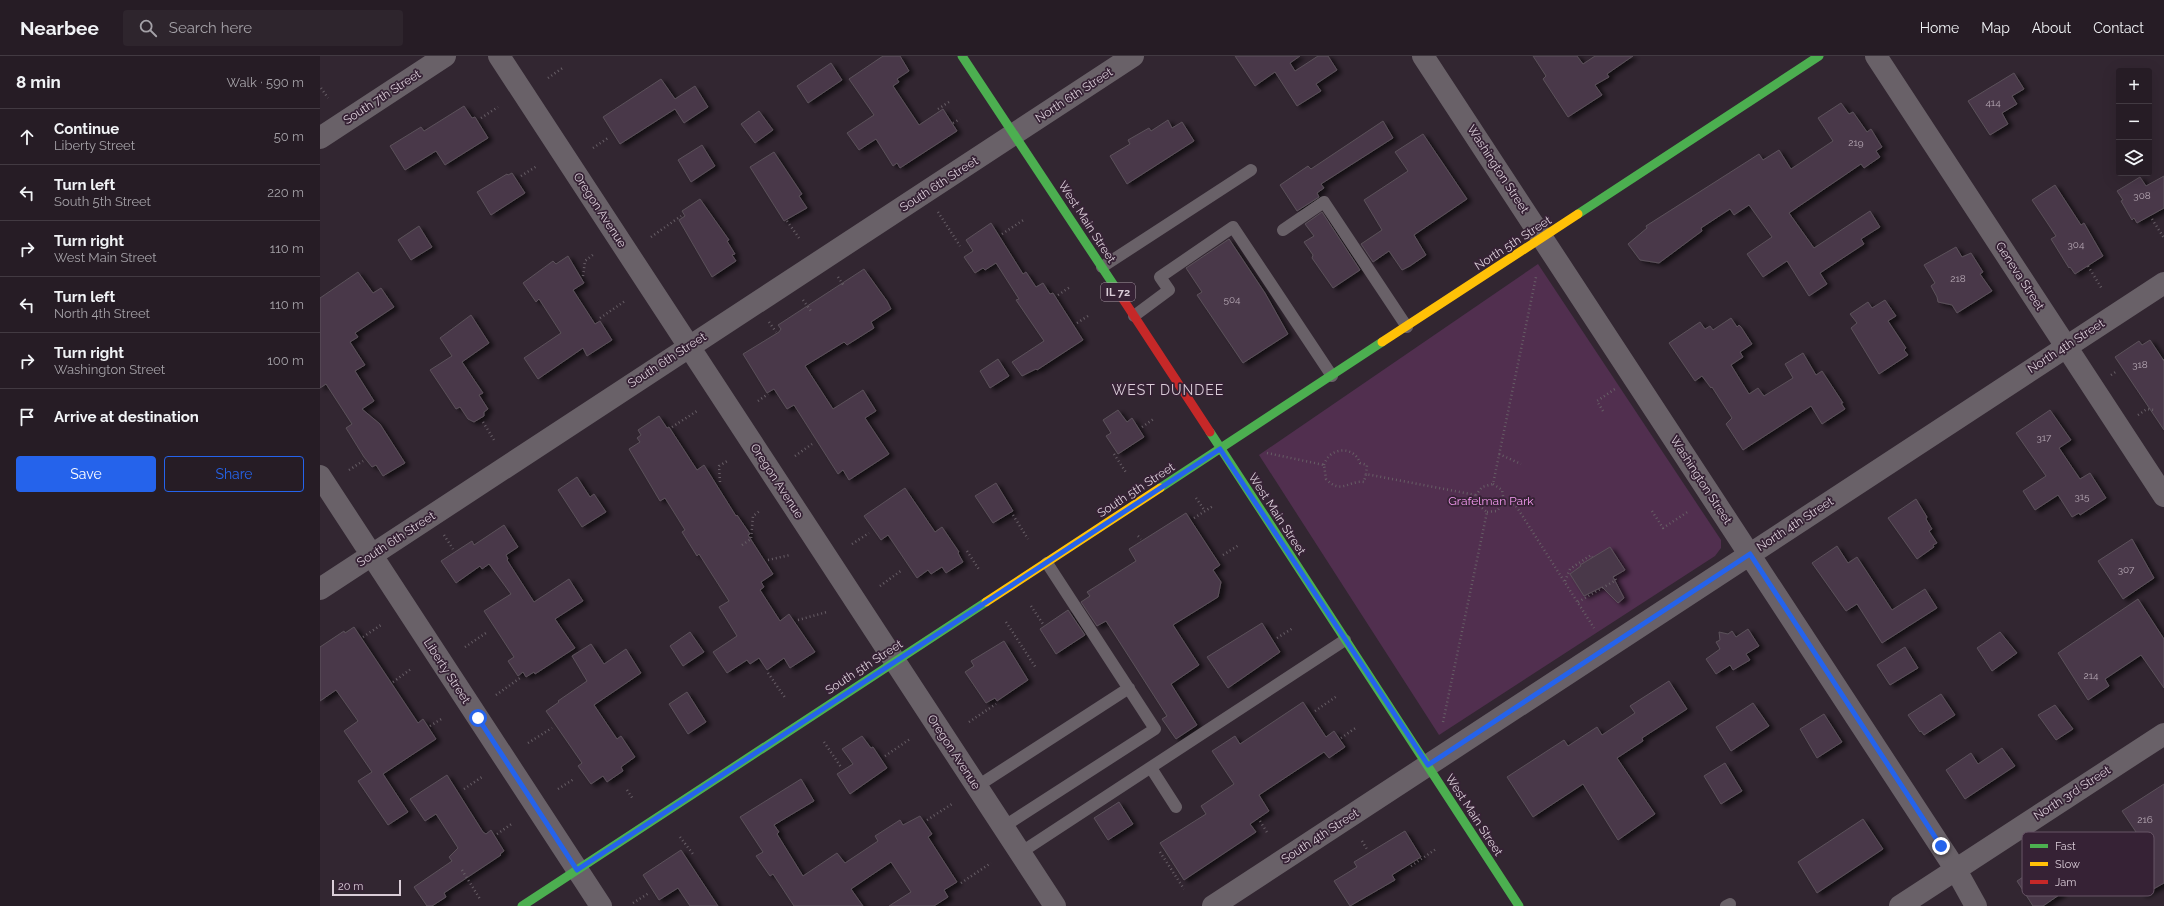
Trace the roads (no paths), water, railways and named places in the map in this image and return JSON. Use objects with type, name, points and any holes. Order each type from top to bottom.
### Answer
[{"type":"street","name":"South 7th Street","points":[[320,138],[445,56]]},
{"type":"street","name":"Oregon Avenue","points":[[499,56],[1055,906]]},
{"type":"street","name":"West Main Street","points":[[962,56],[1016,134],[1519,906]]},
{"type":"street","name":"North 6th Street","points":[[1016,134],[1134,56]]},
{"type":"street","name":"Washington Street","points":[[1423,56],[1956,870],[1976,906]]},
{"type":"street","name":"North 5th Street","points":[[1220,449],[1819,56]]},
{"type":"street","name":"Geneva Street","points":[[1876,56],[2164,496]]},
{"type":"street","name":"West Main Street","points":[[988,77],[1016,134]]},
{"type":"street","name":"South 6th Street","points":[[320,589],[688,346],[1016,134]]},
{"type":"street","name":"North 4th Street","points":[[1428,765],[2164,283]]},
{"type":"street","name":"South 5th Street","points":[[522,906],[1220,449]]},
{"type":"street","name":"Liberty Street","points":[[320,476],[601,906]]},
{"type":"street","name":"North 3rd Street","points":[[1900,906],[2164,734]]},
{"type":"street","name":"South 4th Street","points":[[1213,906],[1428,765]]},
{"type":"lane","points":[[1102,267],[1251,170]]},
{"type":"lane","points":[[1283,230],[1324,202],[1407,326]]},
{"type":"lane","points":[[1134,316],[1169,290],[1160,277],[1233,227],[1332,376]]},
{"type":"lane","points":[[1003,827],[1155,729],[1047,562]]},
{"type":"lane","points":[[1020,853],[1345,640]]},
{"type":"lane","points":[[976,787],[1129,688]]},
{"type":"lane","points":[[1151,768],[1176,807]]},
{"type":"district","name":"WEST DUNDEE","points":[[1168,390]]},
{"type":"park label","name":"Grafelman Park","points":[[1491,501]]}]
